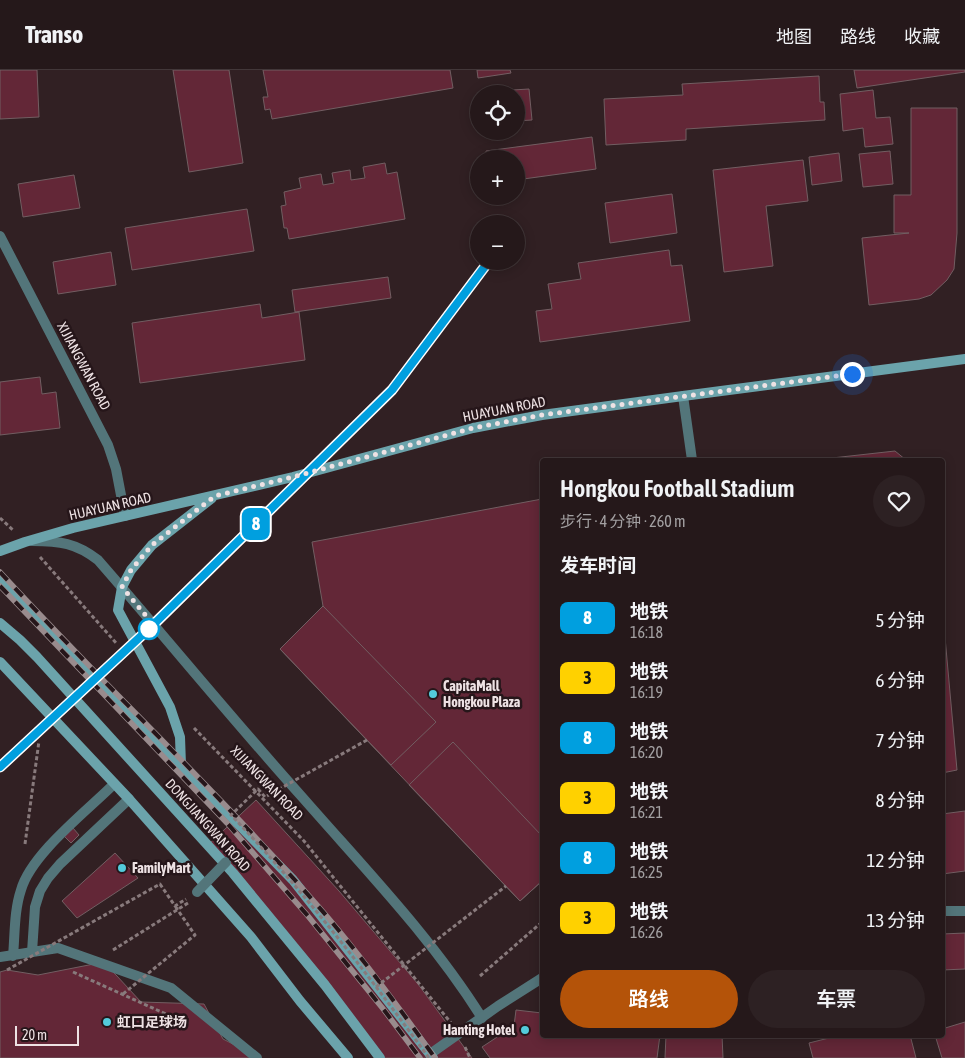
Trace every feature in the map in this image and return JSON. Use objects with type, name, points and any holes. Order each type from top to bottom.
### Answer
[{"type":"main road","name":"HUAYUAN ROAD","points":[[0,551],[74,528],[293,477],[473,428],[542,415],[965,359]]},
{"type":"main road","points":[[181,765],[180,737],[170,707],[118,610],[122,587],[131,570],[152,545],[215,496]]},
{"type":"main road","points":[[0,580],[293,880],[430,1057]]},
{"type":"main road","name":"DONGJIANGWAN ROAD","points":[[0,623],[37,657],[233,873],[325,985],[380,1058]]},
{"type":"main road","points":[[0,662],[129,799],[251,937],[300,1001],[348,1058]]},
{"type":"street","name":"XIJIANGWAN ROAD","points":[[0,236],[108,445],[116,469],[125,516]]},
{"type":"street","points":[[683,396],[692,458]]},
{"type":"street","points":[[25,542],[67,543],[84,549],[98,560],[226,712],[408,919],[464,989],[482,1018]]},
{"type":"street","points":[[13,956],[17,908],[21,889],[30,871],[43,852],[114,784]]},
{"type":"street","points":[[32,952],[35,907],[40,891],[48,878],[60,864],[129,799]]},
{"type":"street","points":[[197,892],[226,862]]},
{"type":"street","points":[[945,911],[965,911]]},
{"type":"street","points":[[0,957],[58,948],[171,988],[257,1058]]},
{"type":"street","points":[[430,1057],[498,1006],[540,979]]},
{"type":"path","points":[[25,542],[120,648]]},
{"type":"path","name":"XIJIANGWAN ROAD","points":[[192,725],[304,841],[459,1034],[470,1058]]},
{"type":"path","points":[[367,740],[265,797],[258,789],[230,815],[317,911],[430,1057]]},
{"type":"path","points":[[25,844],[39,741]]},
{"type":"path","points":[[8,970],[160,884],[196,935],[123,994]]},
{"type":"path","points":[[376,987],[506,886]]},
{"type":"path","points":[[175,906],[197,892]]},
{"type":"path","points":[[109,953],[189,902]]},
{"type":"path","points":[[480,976],[540,924]]},
{"type":"path","points":[[77,974],[85,968]]},
{"type":"path","points":[[0,969],[17,969]]},
{"type":"path","points":[[69,970],[191,1025]]},
{"type":"building","points":[[0,70],[37,70],[39,117],[0,119]]},
{"type":"building","points":[[173,70],[229,70],[243,163],[189,172]]},
{"type":"building","points":[[263,70],[450,70],[453,88],[272,119],[270,109],[265,110],[263,97],[268,97]]},
{"type":"building","points":[[477,70],[510,70],[511,73],[478,78]]},
{"type":"building","points":[[854,70],[965,70],[965,72],[857,88]]},
{"type":"building","points":[[819,76],[820,102],[824,102],[825,120],[686,129],[686,140],[606,145],[604,99],[683,95],[682,84]]},
{"type":"building","points":[[525,89],[529,89],[532,120],[525,120]]},
{"type":"building","points":[[873,90],[876,118],[890,117],[893,144],[865,147],[863,128],[843,131],[840,94]]},
{"type":"building","points":[[911,108],[957,108],[957,233],[954,269],[947,280],[931,295],[919,299],[869,305],[862,238],[909,233],[894,233],[894,195],[911,195]]},
{"type":"building","points":[[592,137],[596,169],[525,179],[525,150],[494,150]]},
{"type":"building","points":[[890,151],[893,184],[863,187],[859,154]]},
{"type":"building","points":[[839,153],[842,181],[812,185],[809,157]]},
{"type":"building","points":[[803,160],[808,201],[766,206],[773,266],[724,272],[713,170]]},
{"type":"building","points":[[385,163],[387,174],[397,172],[405,219],[289,239],[287,228],[284,228],[281,206],[286,205],[284,192],[301,188],[299,178],[321,174],[323,185],[334,183],[332,173],[350,170],[351,180],[365,178],[363,167]]},
{"type":"building","points":[[74,175],[80,208],[23,217],[18,184]]},
{"type":"building","points":[[672,194],[677,233],[610,243],[605,203]]},
{"type":"building","points":[[247,209],[254,251],[132,270],[125,228]]},
{"type":"building","points":[[669,250],[671,266],[682,265],[690,321],[540,342],[536,311],[552,309],[548,284],[581,279],[578,263]]},
{"type":"building","points":[[111,252],[116,285],[58,294],[53,262]]},
{"type":"building","points":[[388,277],[391,298],[295,312],[292,290]]},
{"type":"building","points":[[260,304],[262,318],[299,312],[305,360],[140,383],[132,323]]},
{"type":"building","points":[[40,377],[42,394],[56,392],[60,428],[0,435],[0,382]]},
{"type":"building","points":[[895,451],[904,458],[832,458]]},
{"type":"building","name":"CapitaMall Hongkou Plaza","points":[[540,499],[540,883],[520,901],[280,649],[323,606],[312,542]]},
{"type":"building","points":[[323,606],[436,722],[391,765],[280,649]]},
{"type":"building","points":[[945,637],[957,770],[945,772]]},
{"type":"building","points":[[453,742],[540,834],[540,883],[520,901],[409,785]]},
{"type":"building","points":[[256,800],[339,891],[418,984],[472,1058],[384,1058],[210,843]]},
{"type":"building","points":[[965,811],[965,871],[945,874],[945,814]]},
{"type":"building","points":[[73,828],[79,835],[71,843],[64,836]]},
{"type":"building","points":[[115,853],[138,878],[77,918],[62,901]]},
{"type":"building","points":[[965,933],[965,969],[945,970],[945,934]]},
{"type":"building","name":"虹口足球场","points":[[104,962],[141,1002],[204,1004],[223,1039],[260,1058],[0,1058],[0,972],[7,970],[38,975]]},
{"type":"building","name":"Hanting Hotel","points":[[516,1010],[540,1013],[540,1038],[660,1038],[657,1058],[490,1058],[482,1047],[514,1026]]},
{"type":"building","points":[[965,1022],[965,1058],[942,1058],[936,1038],[945,1038],[945,1028]]},
{"type":"building","points":[[666,1038],[722,1038],[723,1058],[665,1058]]},
{"type":"building","points":[[829,1038],[911,1038],[916,1058],[813,1058],[809,1043]]},
{"type":"railway","points":[[0,572],[240,821],[318,906],[378,980],[435,1058]]},
{"type":"railway","points":[[0,586],[227,823],[308,916],[420,1058]]},
{"type":"metro line","name":"8","points":[[0,767],[154,624],[392,390],[482,270]]},
{"type":"place","name":"CapitaMall Hongkou Plaza","points":[[433,694]]},
{"type":"place","name":"FamilyMart","points":[[122,868]]},
{"type":"place","name":"虹口足球场","points":[[107,1022]]},
{"type":"place","name":"Hanting Hotel","points":[[525,1030]]},
{"type":"route","points":[[149,629],[152,623],[122,587],[131,570],[152,545],[215,496],[293,477],[473,428],[542,415],[852,374]]}]
